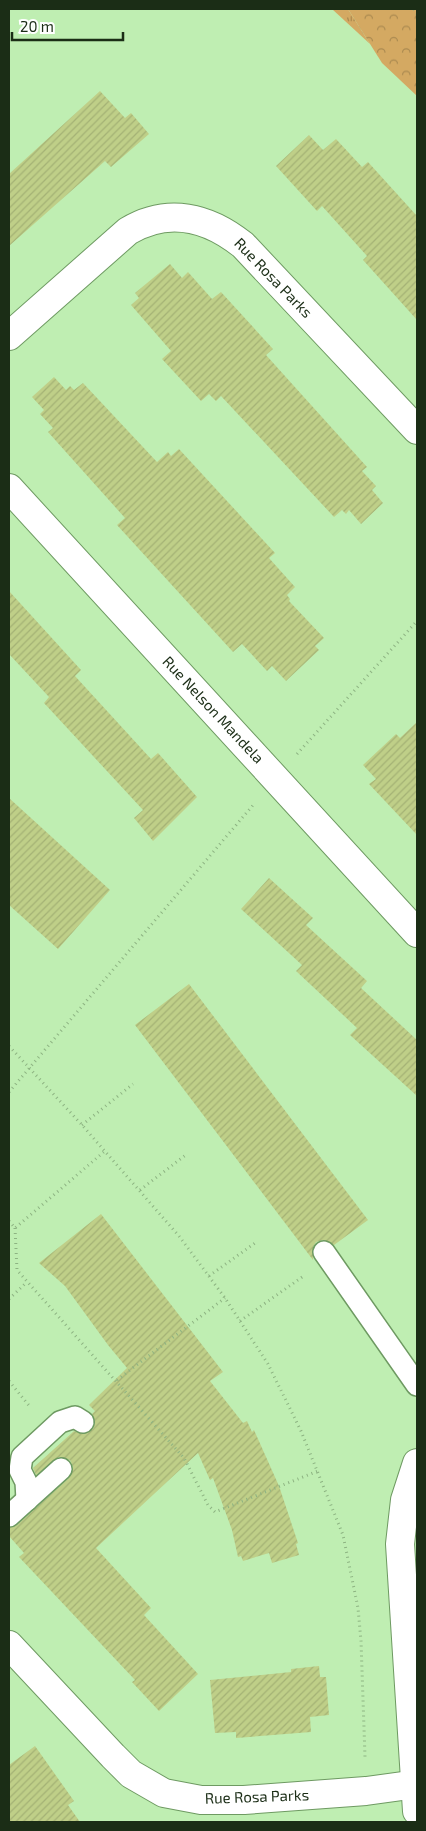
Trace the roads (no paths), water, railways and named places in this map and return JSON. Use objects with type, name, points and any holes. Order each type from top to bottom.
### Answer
[{"type":"street","name":"Rue Rosa Parks","points":[[9,336],[128,231],[156,218],[171,217],[203,222],[218,227],[243,245],[417,430]]},
{"type":"street","name":"Rue Nelson Mandela","points":[[9,488],[417,933]]},
{"type":"street","points":[[417,1463],[405,1500],[400,1544],[417,1811]]},
{"type":"street","name":"Rue Rosa Parks","points":[[9,1645],[119,1762],[146,1784],[164,1794],[224,1801],[366,1791],[416,1784]]},
{"type":"lane","points":[[326,1256],[417,1384]]},
{"type":"lane","points":[[27,1500],[26,1482],[20,1470],[22,1457],[60,1422],[75,1417],[83,1422]]},
{"type":"lane","points":[[9,1516],[61,1469]]}]
